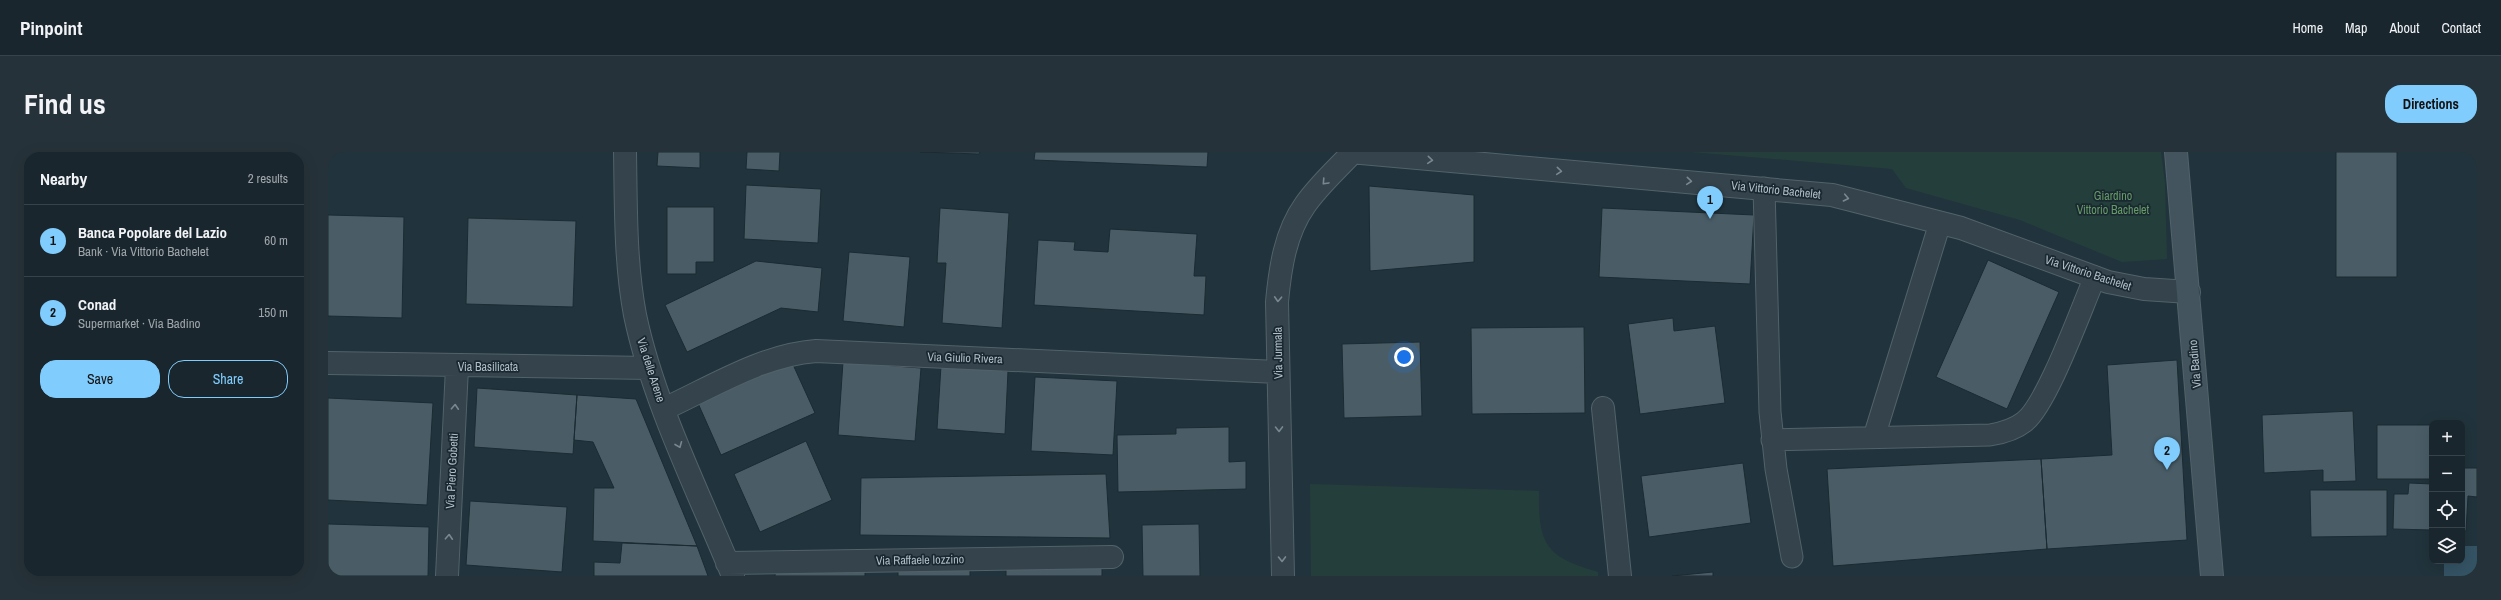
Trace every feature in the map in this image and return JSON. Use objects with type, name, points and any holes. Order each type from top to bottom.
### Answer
[{"type":"street","name":"Via delle Arene","points":[[625,152],[627,234],[633,300],[649,368],[664,409],[730,570]]},
{"type":"street","name":"Via Vittorio Bachelet","points":[[1351,152],[1764,188],[1847,198],[1960,228],[2095,278],[2144,289],[2189,292]]},
{"type":"street","name":"Via Jurmala","points":[[1282,576],[1278,372],[1279,282],[1289,237],[1305,205],[1351,152]]},
{"type":"street","name":"Via Badino","points":[[2176,152],[2212,576]]},
{"type":"street","name":"Via Giulio Rivera","points":[[664,409],[770,360],[796,353],[816,352],[1278,372]]},
{"type":"street","name":"Via Basilicata","points":[[328,363],[457,367],[649,368]]},
{"type":"street","name":"Via Piero Gobetti","points":[[447,576],[457,367]]},
{"type":"street","points":[[1603,408],[1620,576]]},
{"type":"street","name":"Via Raffaele Iozzino","points":[[730,570],[1112,557]]},
{"type":"lane","points":[[1764,188],[1768,385],[1772,440],[1792,557]]},
{"type":"lane","points":[[1874,437],[1940,223]]},
{"type":"lane","points":[[1772,440],[1990,435],[2013,429],[2024,422],[2039,404],[2095,278]]},
{"type":"green space","name":"Giardino Vittorio Bachelet","points":[[1691,152],[2161,152],[2165,183],[2167,259],[2122,262],[2020,220],[1906,188],[1892,169]]},
{"type":"green space","points":[[1310,484],[1539,491],[1540,524],[1549,546],[1556,554],[1567,561],[1598,572],[1598,576],[1311,576]]},
{"type":"water","points":[[2465,546],[2477,546],[2477,576],[2444,576],[2444,564],[2465,564]]},
{"type":"building","points":[[658,152],[700,152],[700,168],[657,166]]},
{"type":"building","points":[[747,152],[780,152],[779,171],[746,169]]},
{"type":"building","points":[[920,152],[980,152],[979,154]]},
{"type":"building","points":[[1035,152],[1208,152],[1207,167],[1034,160]]},
{"type":"building","points":[[2336,152],[2397,152],[2397,277],[2336,277]]},
{"type":"building","points":[[746,185],[821,189],[818,243],[744,239]]},
{"type":"building","points":[[1369,186],[1474,195],[1474,262],[1370,271]]},
{"type":"building","points":[[667,207],[714,207],[714,262],[696,262],[696,274],[667,274]]},
{"type":"building","points":[[940,208],[1009,213],[1002,328],[942,323],[946,263],[937,263]]},
{"type":"building","points":[[1602,208],[1754,215],[1750,284],[1599,277]]},
{"type":"building","points":[[328,215],[404,217],[402,318],[328,316]]},
{"type":"building","points":[[468,218],[576,221],[573,307],[466,304]]},
{"type":"building","points":[[1110,229],[1197,234],[1194,276],[1206,276],[1204,315],[1034,305],[1038,240],[1075,242],[1074,250],[1108,252]]},
{"type":"building","points":[[849,252],[910,257],[904,327],[843,321]]},
{"type":"building","points":[[1988,260],[2059,292],[2007,409],[1936,377]]},
{"type":"building","points":[[756,261],[822,268],[818,312],[781,308],[687,352],[665,305]]},
{"type":"building","points":[[1673,318],[1674,331],[1715,326],[1725,403],[1640,414],[1628,324]]},
{"type":"building","points":[[1584,327],[1585,413],[1472,414],[1471,328]]},
{"type":"building","points":[[1420,342],[1422,416],[1344,418],[1342,344]]},
{"type":"building","points":[[790,358],[815,413],[721,455],[697,401]]},
{"type":"building","points":[[2177,360],[2187,540],[2047,549],[2041,459],[2112,455],[2107,365]]},
{"type":"building","points":[[843,362],[921,368],[915,441],[838,435]]},
{"type":"building","points":[[941,366],[1008,371],[1005,434],[937,429]]},
{"type":"building","points":[[1035,377],[1117,381],[1113,455],[1031,451]]},
{"type":"building","points":[[477,388],[577,395],[573,454],[474,447]]},
{"type":"building","points":[[577,395],[636,399],[697,546],[593,541],[594,488],[614,488],[593,442],[574,440]]},
{"type":"building","points":[[328,398],[433,403],[427,505],[328,500]]},
{"type":"building","points":[[2353,411],[2356,481],[2323,482],[2323,470],[2264,473],[2262,415]]},
{"type":"building","points":[[2377,425],[2429,425],[2429,479],[2377,479]]},
{"type":"building","points":[[1229,427],[1229,462],[1246,461],[1246,489],[1118,492],[1117,435],[1176,434],[1176,428]]},
{"type":"building","points":[[806,441],[832,500],[760,532],[734,474]]},
{"type":"building","points":[[2041,459],[2047,549],[1833,566],[1827,469]]},
{"type":"building","points":[[1743,463],[1751,523],[1649,537],[1641,476]]},
{"type":"building","points":[[2465,468],[2477,468],[2477,497],[2468,496],[2466,531]]},
{"type":"building","points":[[1106,474],[1110,538],[860,535],[861,478]]},
{"type":"building","points":[[2409,483],[2429,484],[2429,530],[2393,529],[2394,494],[2408,494]]},
{"type":"building","points":[[2310,490],[2387,490],[2387,536],[2311,537]]},
{"type":"building","points":[[470,501],[567,507],[562,572],[466,565]]},
{"type":"building","points":[[328,524],[429,527],[428,576],[328,576]]},
{"type":"building","points":[[1199,524],[1200,576],[1143,576],[1142,525]]},
{"type":"building","points":[[622,543],[697,546],[708,576],[594,576],[594,562],[620,563]]},
{"type":"building","points":[[776,565],[865,565],[865,576],[775,576]]},
{"type":"building","points":[[898,566],[970,566],[970,576],[898,576]]},
{"type":"building","points":[[1006,568],[1102,568],[1102,576],[1006,576]]},
{"type":"building","points":[[1713,572],[1713,576],[1672,576]]},
{"type":"place","name":"Banca Popolare del Lazio","points":[[1710,219]]},
{"type":"place","name":"Conad","points":[[2167,470]]}]
